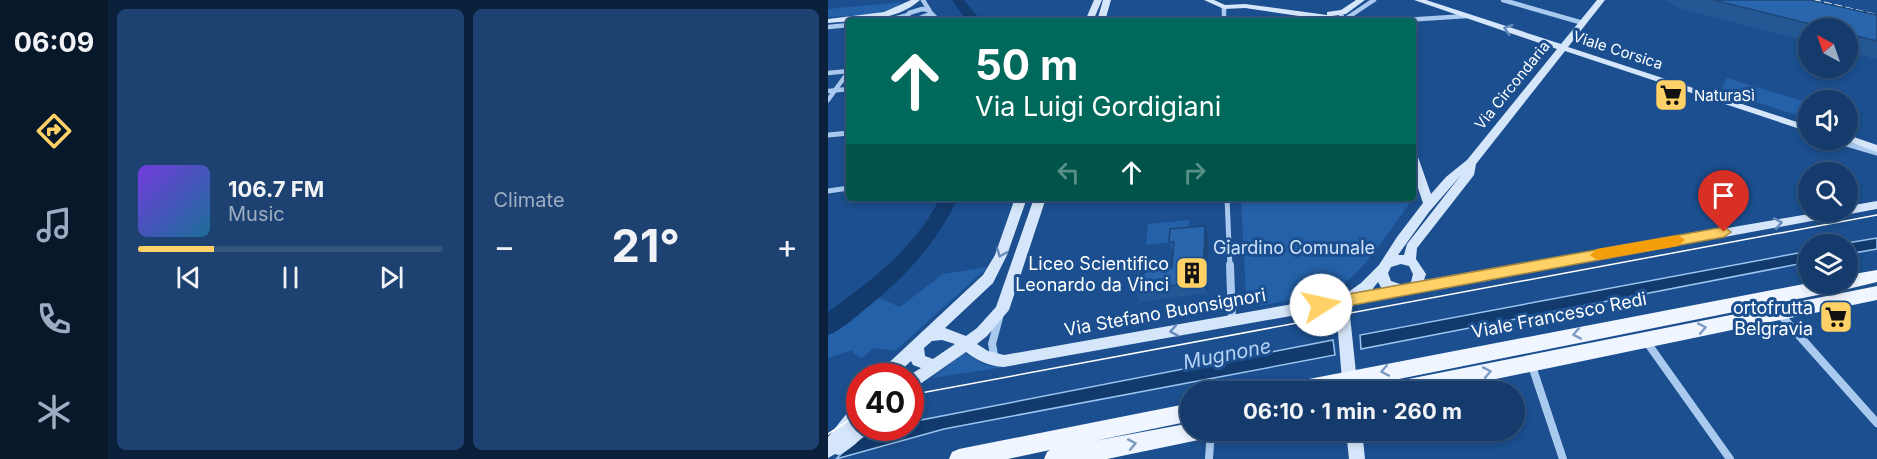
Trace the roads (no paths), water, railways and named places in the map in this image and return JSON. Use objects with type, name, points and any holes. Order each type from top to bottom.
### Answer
[{"type":"main road","points":[[1858,280],[1877,276]]},
{"type":"main road","name":"Viale Francesco Redi","points":[[1369,381],[1634,323],[1798,292]]},
{"type":"main road","points":[[1442,381],[1877,293]]},
{"type":"main road","points":[[959,459],[1180,414]]},
{"type":"main road","points":[[1056,459],[1180,435]]},
{"type":"street","points":[[923,0],[936,18]]},
{"type":"street","points":[[1090,18],[1098,0]]},
{"type":"street","points":[[1102,18],[1107,0]]},
{"type":"street","points":[[1208,0],[1221,4],[1240,2],[1286,11],[1342,17],[1374,0]]},
{"type":"street","points":[[1342,17],[1361,0]]},
{"type":"street","name":"Viale Corsica","points":[[1418,0],[1798,125]]},
{"type":"street","points":[[1503,0],[1583,23]]},
{"type":"street","name":"Via Circondaria","points":[[1383,267],[1429,205],[1461,167],[1471,163],[1601,0]]},
{"type":"street","points":[[856,18],[883,15],[914,5],[930,11]]},
{"type":"street","points":[[908,17],[914,5]]},
{"type":"street","points":[[902,18],[921,18],[930,11]]},
{"type":"street","points":[[1416,20],[1467,16]]},
{"type":"street","points":[[904,18],[908,17]]},
{"type":"street","points":[[828,20],[846,19]]},
{"type":"street","points":[[828,27],[846,25]]},
{"type":"street","points":[[828,73],[846,71]]},
{"type":"street","points":[[828,100],[846,75]]},
{"type":"street","points":[[828,91],[846,89]]},
{"type":"street","points":[[828,135],[846,133]]},
{"type":"street","points":[[1858,142],[1877,151]]},
{"type":"street","points":[[1858,146],[1877,151]]},
{"type":"street","name":"Via Circondaria","points":[[1410,261],[1411,247],[1470,172],[1471,163]]},
{"type":"street","points":[[1416,166],[1429,205]]},
{"type":"street","points":[[828,191],[846,188]]},
{"type":"street","points":[[898,363],[980,288],[994,271],[1021,201]]},
{"type":"street","points":[[929,335],[951,334],[967,343],[985,358],[995,361],[993,340],[1039,201]]},
{"type":"street","points":[[1227,201],[1232,320]]},
{"type":"street","points":[[1858,208],[1877,205]]},
{"type":"street","name":"Via Stefano Buonsignori","points":[[995,361],[1798,220]]},
{"type":"street","points":[[1395,259],[1410,261],[1420,273],[1418,283],[1408,289],[1395,289],[1386,285],[1381,278],[1383,267],[1395,259]]},
{"type":"street","name":"Via Stefano Buonsignori","points":[[1342,301],[1362,290],[1383,267]]},
{"type":"street","points":[[1342,301],[1351,381]]},
{"type":"street","points":[[924,374],[988,326],[1002,310]]},
{"type":"street","points":[[1779,313],[1877,423]]},
{"type":"street","points":[[1634,323],[1730,459]]},
{"type":"street","points":[[917,345],[918,360],[934,366]]},
{"type":"street","points":[[1531,363],[1563,459]]},
{"type":"street","points":[[828,450],[846,435]]},
{"type":"street","points":[[828,456],[846,437]]},
{"type":"street","points":[[1209,441],[1209,459]]},
{"type":"street","points":[[1355,441],[1357,459]]},
{"type":"waterway","points":[[958,0],[972,18]]},
{"type":"waterway","points":[[828,325],[881,284],[913,254],[927,237],[948,201]]},
{"type":"tram line","points":[[924,392],[1877,215]]},
{"type":"tram line","points":[[828,434],[846,422]]},
{"type":"railway","points":[[1813,0],[1877,15]]},
{"type":"place","name":"NaturaSì","points":[[1671,95]]},
{"type":"place","name":"Liceo Scientifico Leonardo da Vinci","points":[[1192,273]]},
{"type":"place","name":"ortofrutta Belgravia","points":[[1836,317]]},
{"type":"park label","name":"Giardino Comunale","points":[[1294,247]]},
{"type":"water label","name":"Mugnone","points":[[1227,354]]}]
